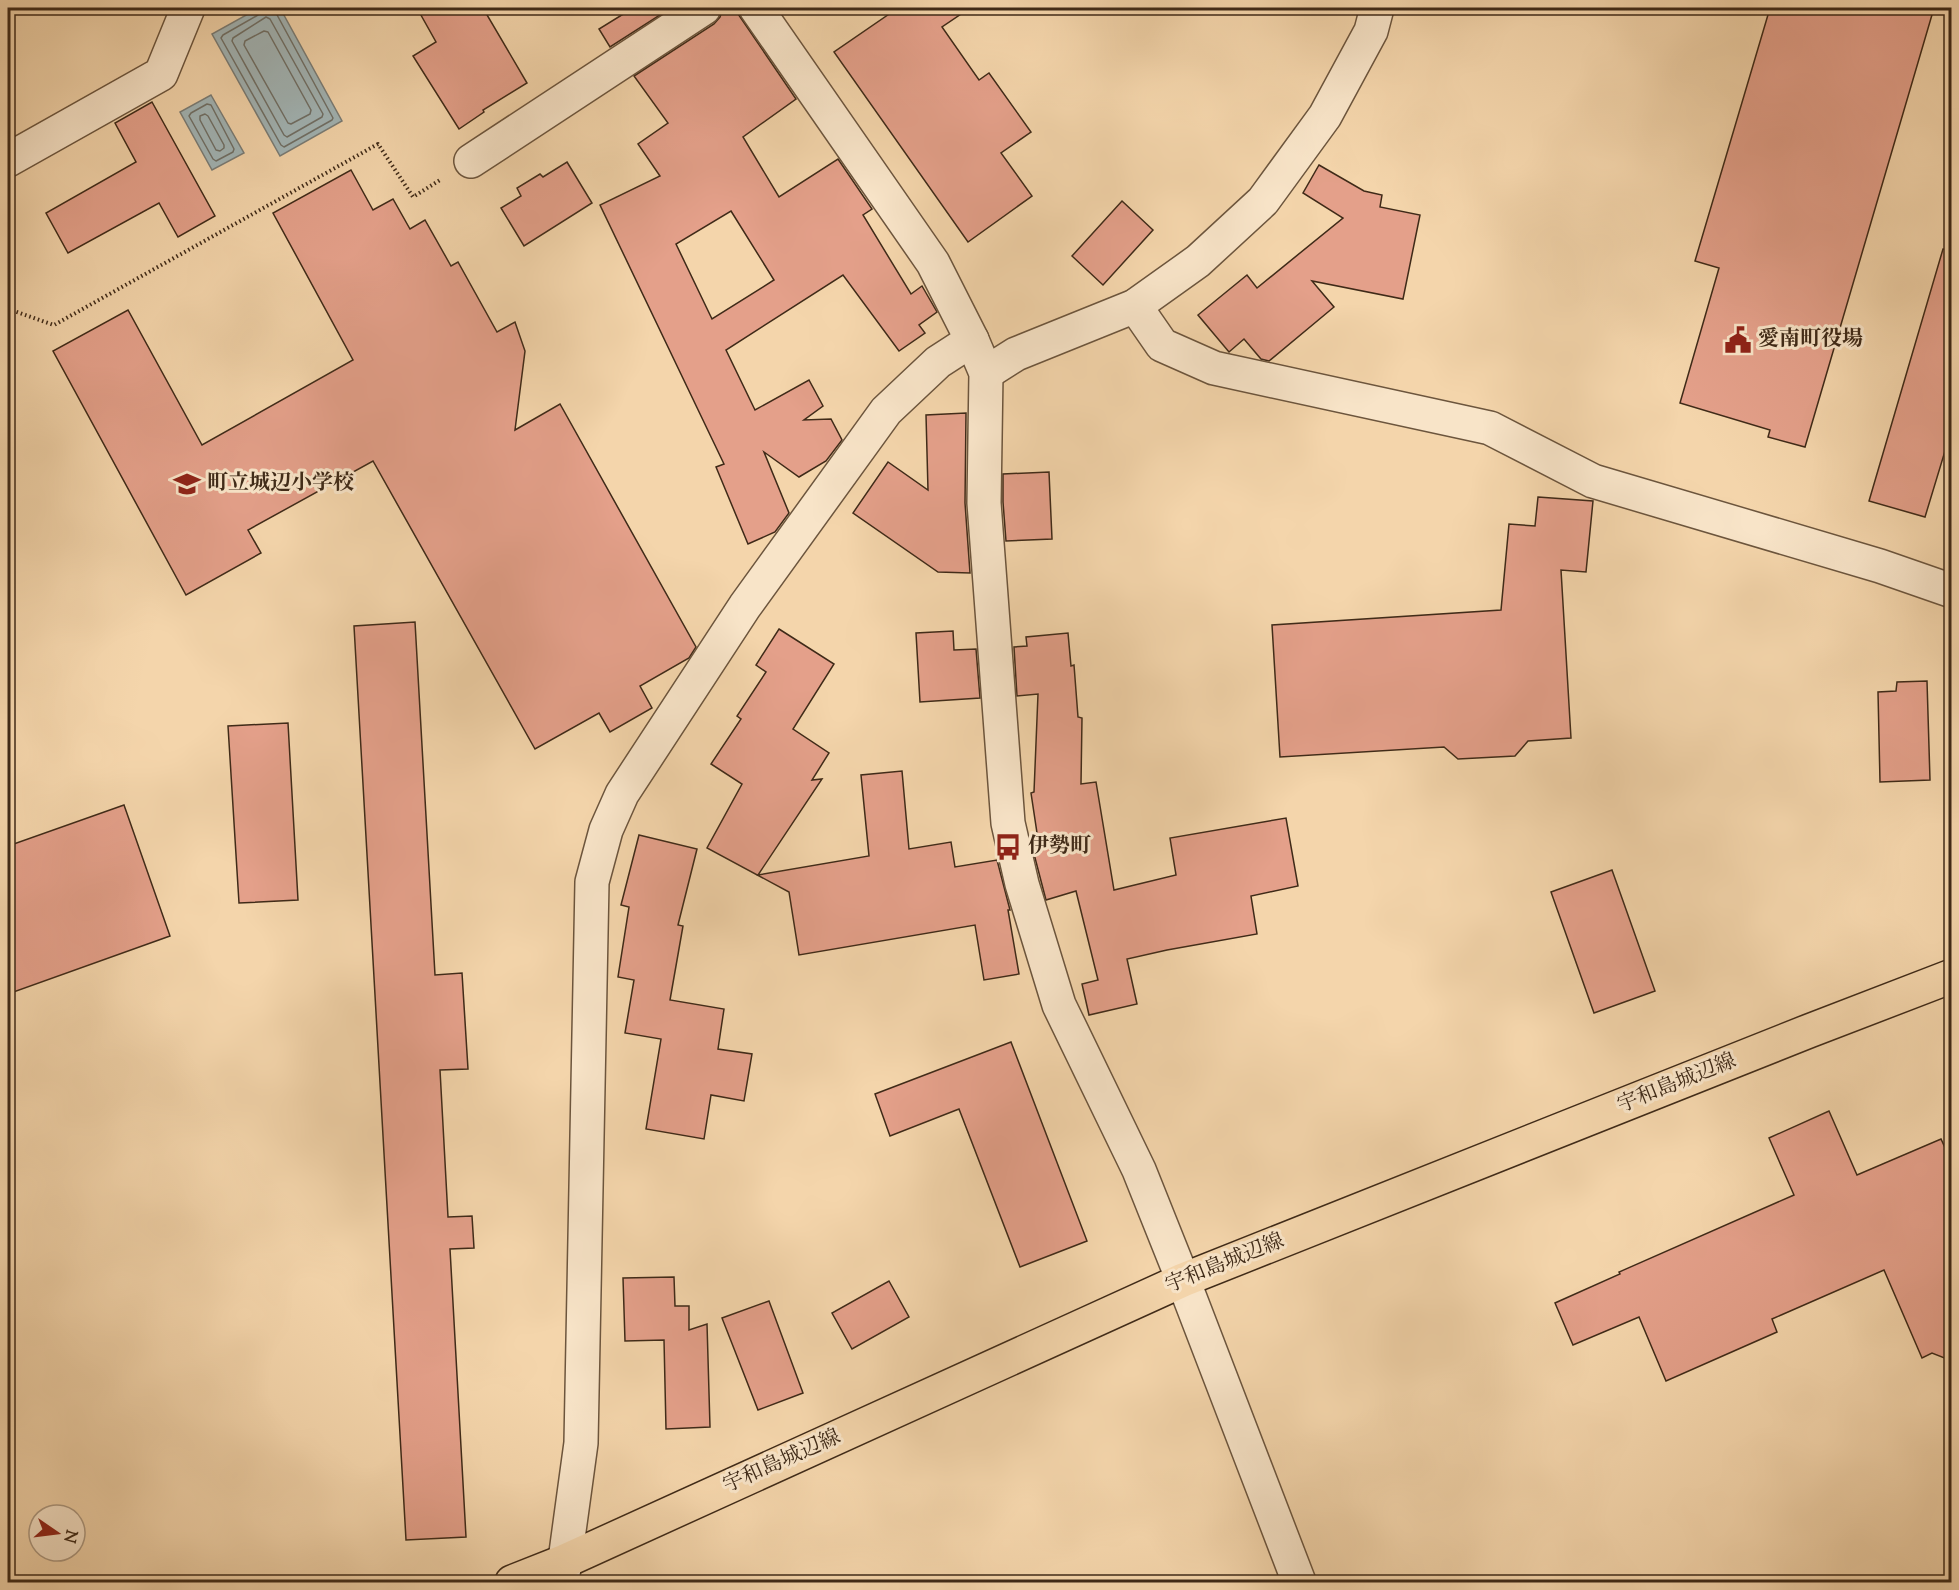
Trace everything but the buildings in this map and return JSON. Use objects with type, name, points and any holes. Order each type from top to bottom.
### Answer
[{"type":"main road","name":"宇和島城辺線","points":[[512,1582],[563,1572],[1183,1280],[1952,976]]},
{"type":"street","points":[[8,160],[160,74],[188,8]]},
{"type":"street","points":[[471,161],[704,8]]},
{"type":"street","points":[[756,8],[933,263],[986,373],[984,503],[1008,823],[1022,885],[1059,1005],[1139,1170],[1299,1582]]},
{"type":"street","points":[[986,373],[1016,354],[1135,306],[1198,261],[1263,201],[1325,116],[1371,32],[1377,8]]},
{"type":"street","points":[[1135,306],[1162,345],[1214,368],[1490,428],[1593,481],[1880,566],[1952,591]]},
{"type":"street","points":[[563,1572],[581,1443],[592,882],[606,830],[622,794],[745,606],[886,411],[938,362],[972,340]]},
{"type":"path","points":[[8,309],[54,325],[378,144],[413,197],[471,161]]},
{"type":"water","points":[[259,8],[280,8],[342,121],[280,156],[212,34]]},
{"type":"water","points":[[211,95],[244,153],[212,170],[180,112]]},
{"type":"place","name":"愛南町役場","points":[[1738,340]]},
{"type":"place","name":"町立城辺小学校","points":[[187,484]]},
{"type":"place","name":"伊勢町","points":[[1008,847]]}]
